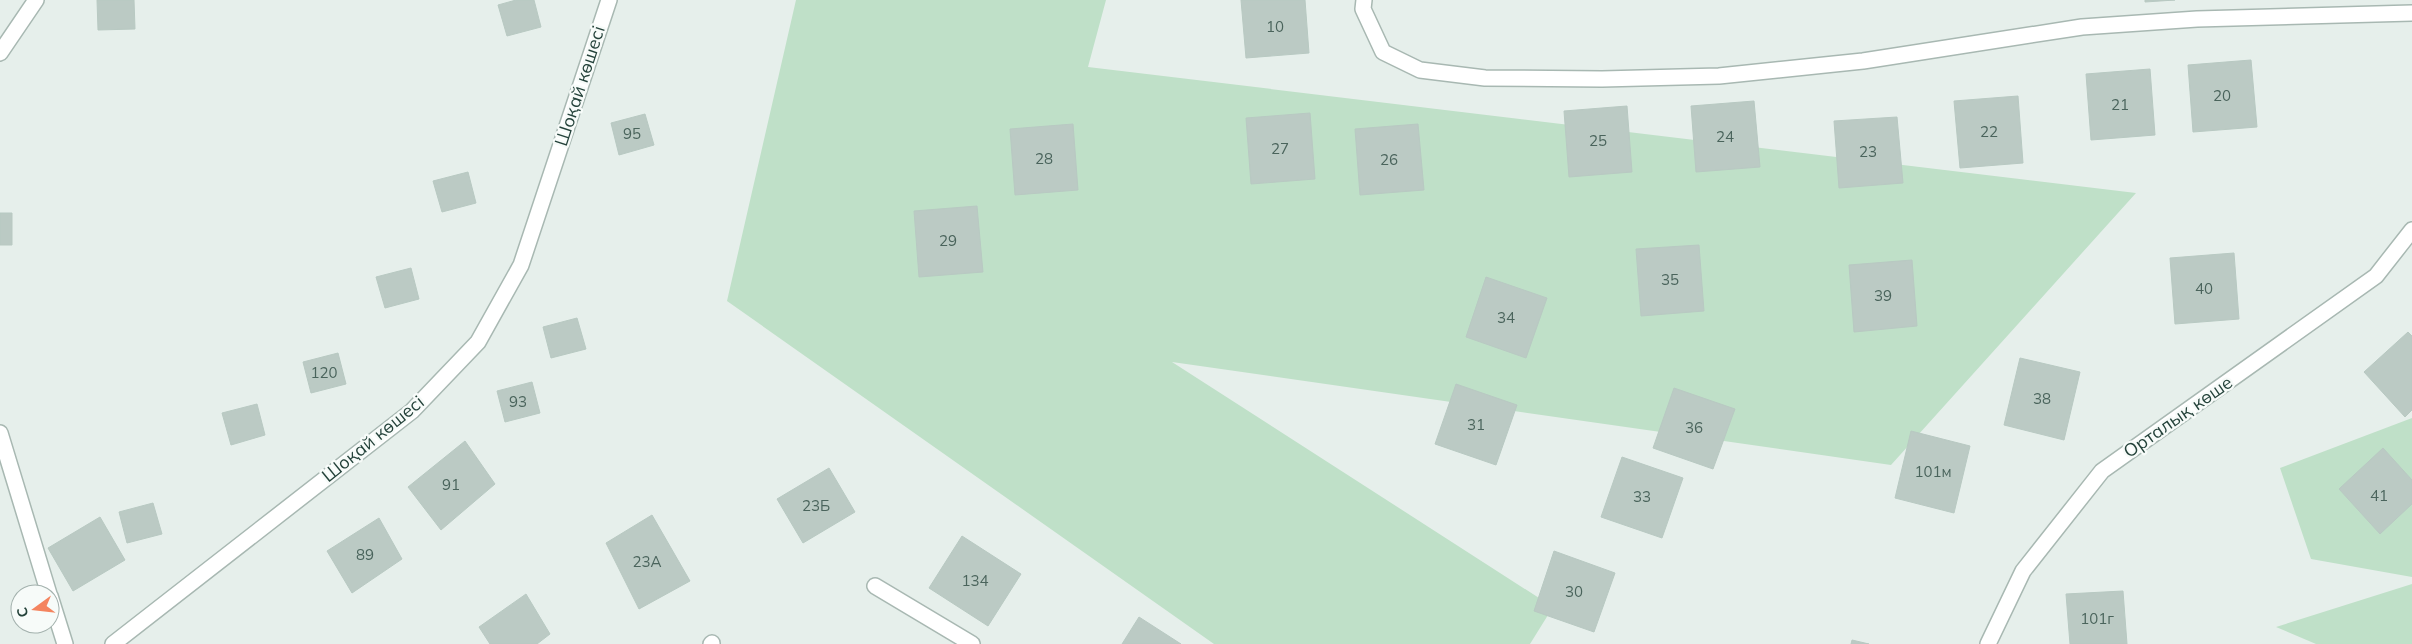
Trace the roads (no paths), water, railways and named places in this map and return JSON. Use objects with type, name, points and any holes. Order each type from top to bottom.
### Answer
[{"type":"street","points":[[0,53],[36,0]]},
{"type":"street","name":"Шоқай көшесі","points":[[113,644],[412,411],[478,342],[521,265],[609,0]]},
{"type":"street","points":[[1364,0],[1363,9],[1383,52],[1420,70],[1495,78],[1602,79],[1719,76],[1863,61],[2082,27],[2197,19],[2412,13]]},
{"type":"street","name":"Орталық көше","points":[[1988,644],[2023,571],[2102,471],[2376,276],[2412,230]]},
{"type":"street","points":[[0,433],[47,584]]},
{"type":"street","points":[[875,586],[972,644]]},
{"type":"street","points":[[60,628],[65,644]]}]
